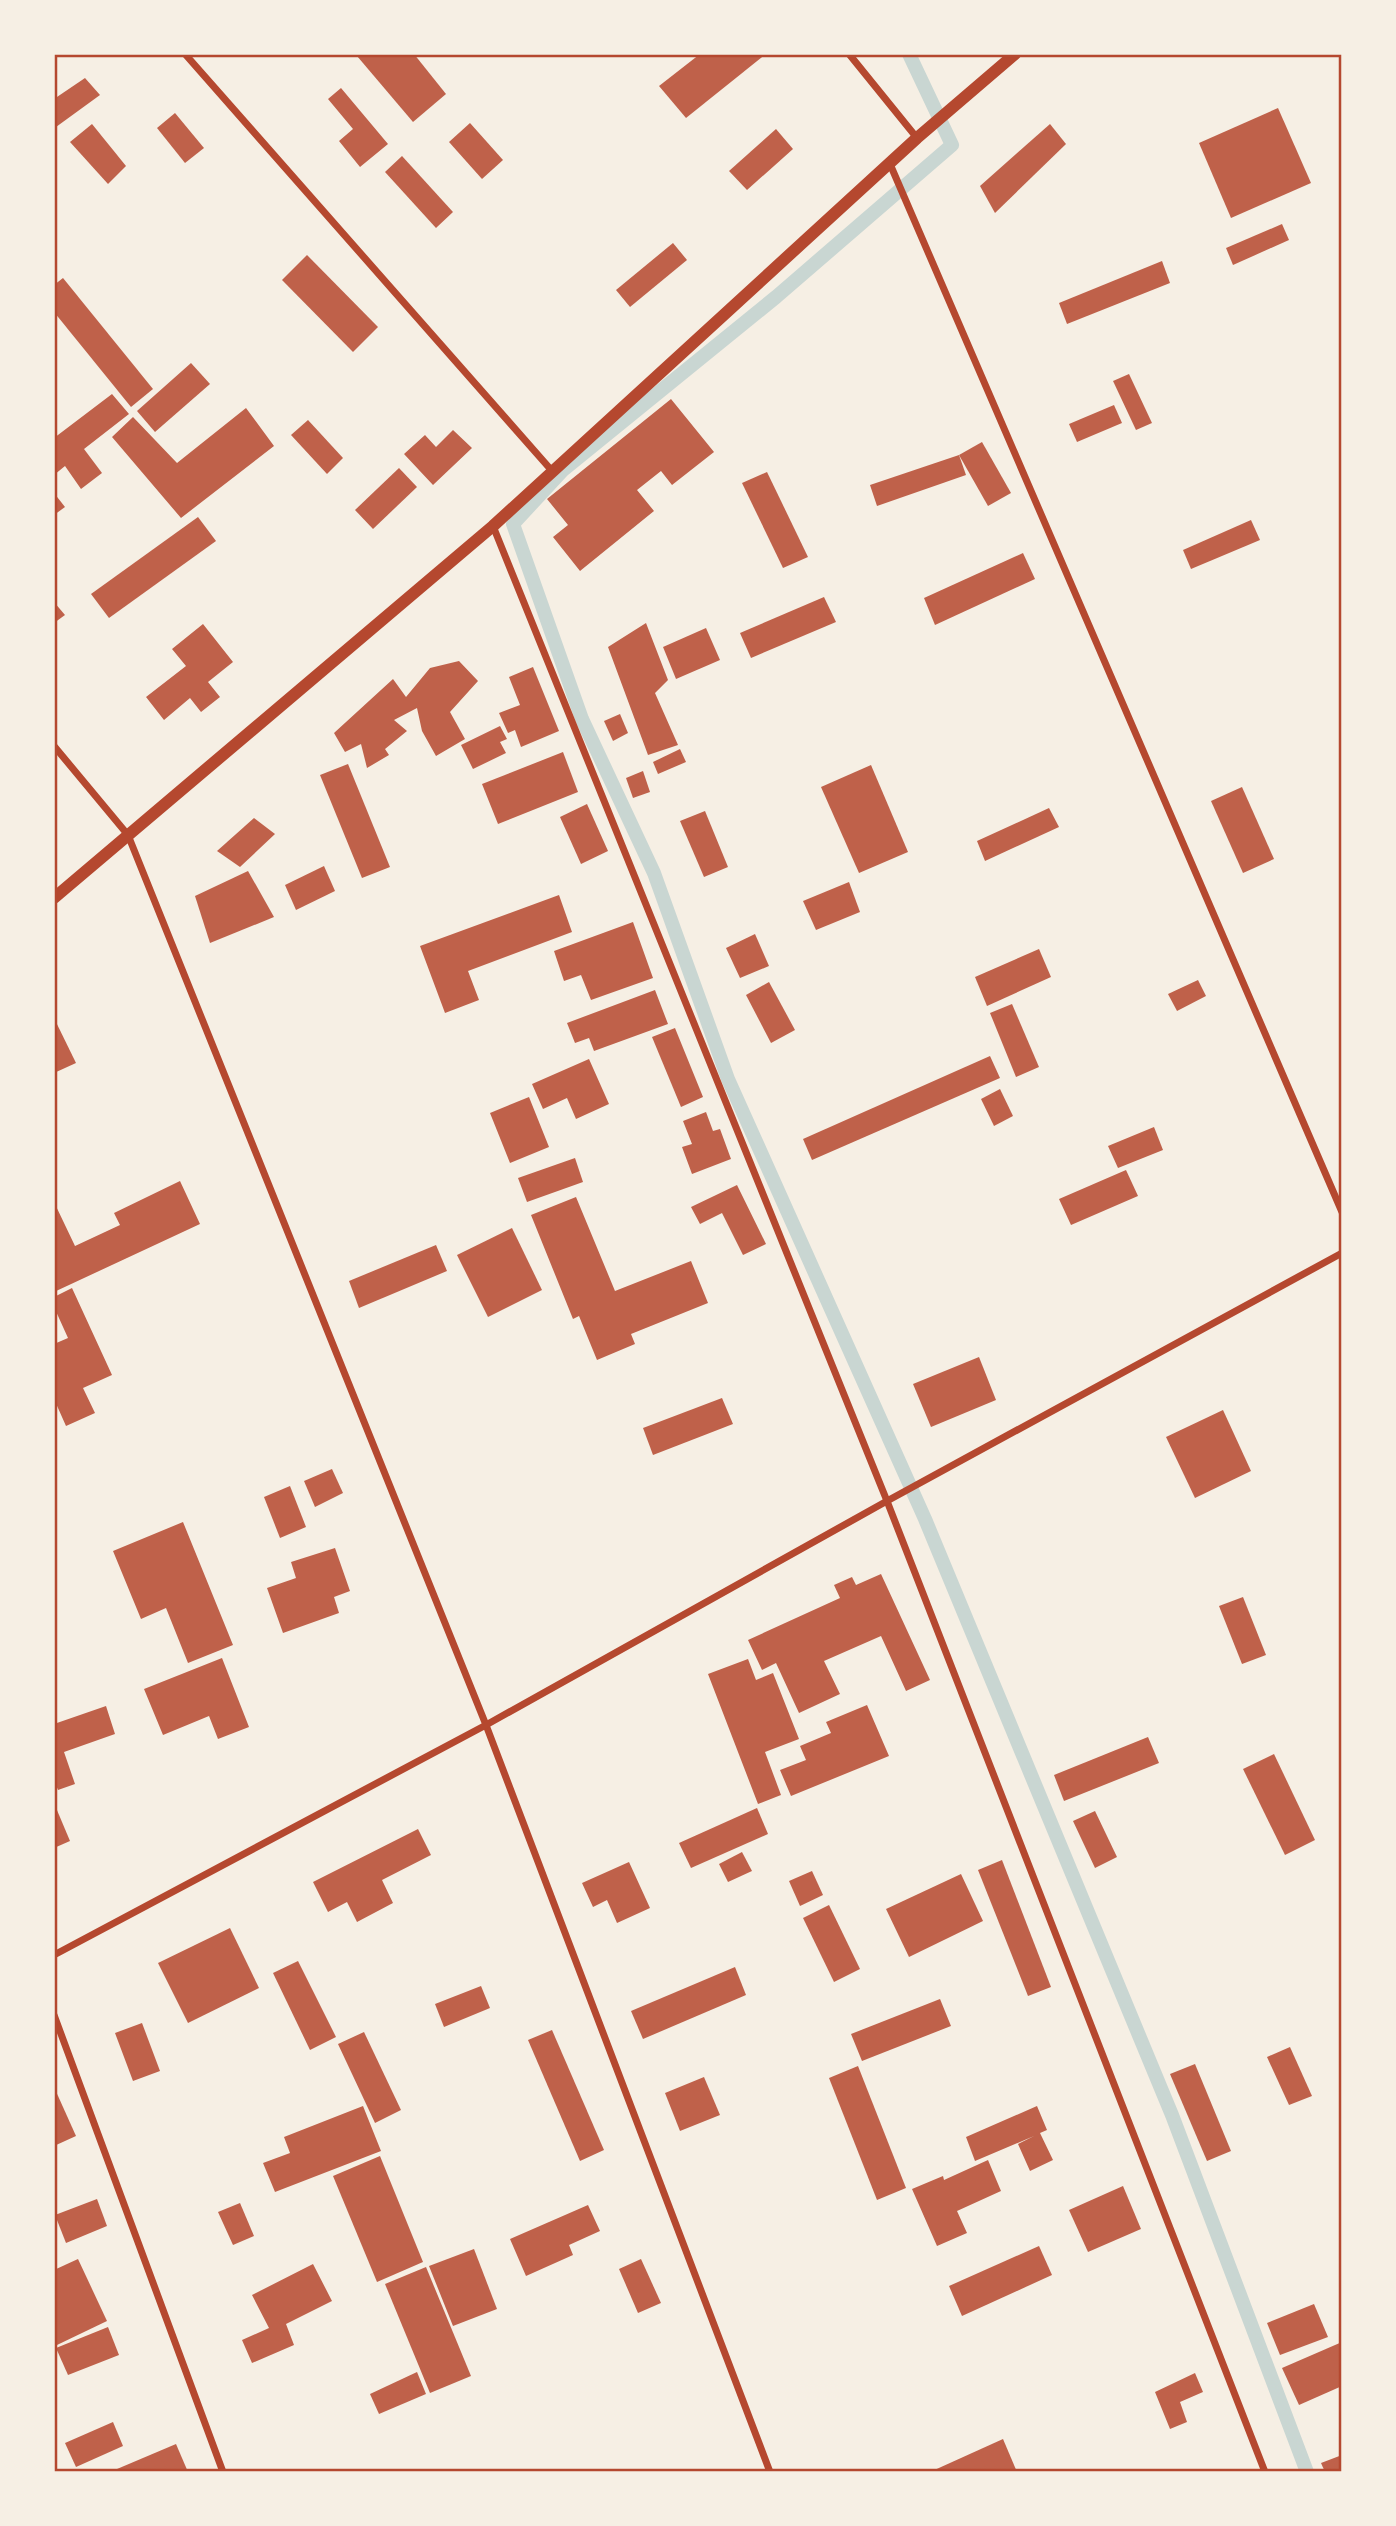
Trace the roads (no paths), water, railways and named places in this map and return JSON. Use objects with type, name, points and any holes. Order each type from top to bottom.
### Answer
[{"type":"street","points":[[186,54],[553,472]]},
{"type":"street","points":[[849,54],[917,138]]},
{"type":"street","points":[[54,898],[493,526],[917,138],[1014,54]]},
{"type":"street","points":[[890,164],[1342,1212]]},
{"type":"street","points":[[493,526],[887,1501],[1265,2472]]},
{"type":"street","points":[[54,746],[128,835],[486,1725],[770,2472]]},
{"type":"street","points":[[54,1955],[486,1725],[887,1501],[1342,1254]]},
{"type":"street","points":[[54,2015],[223,2472]]},
{"type":"waterway","points":[[909,54],[952,145],[776,297],[563,470],[513,524],[582,719],[654,873],[728,1079],[925,1519],[1172,2115],[1307,2472]]}]
